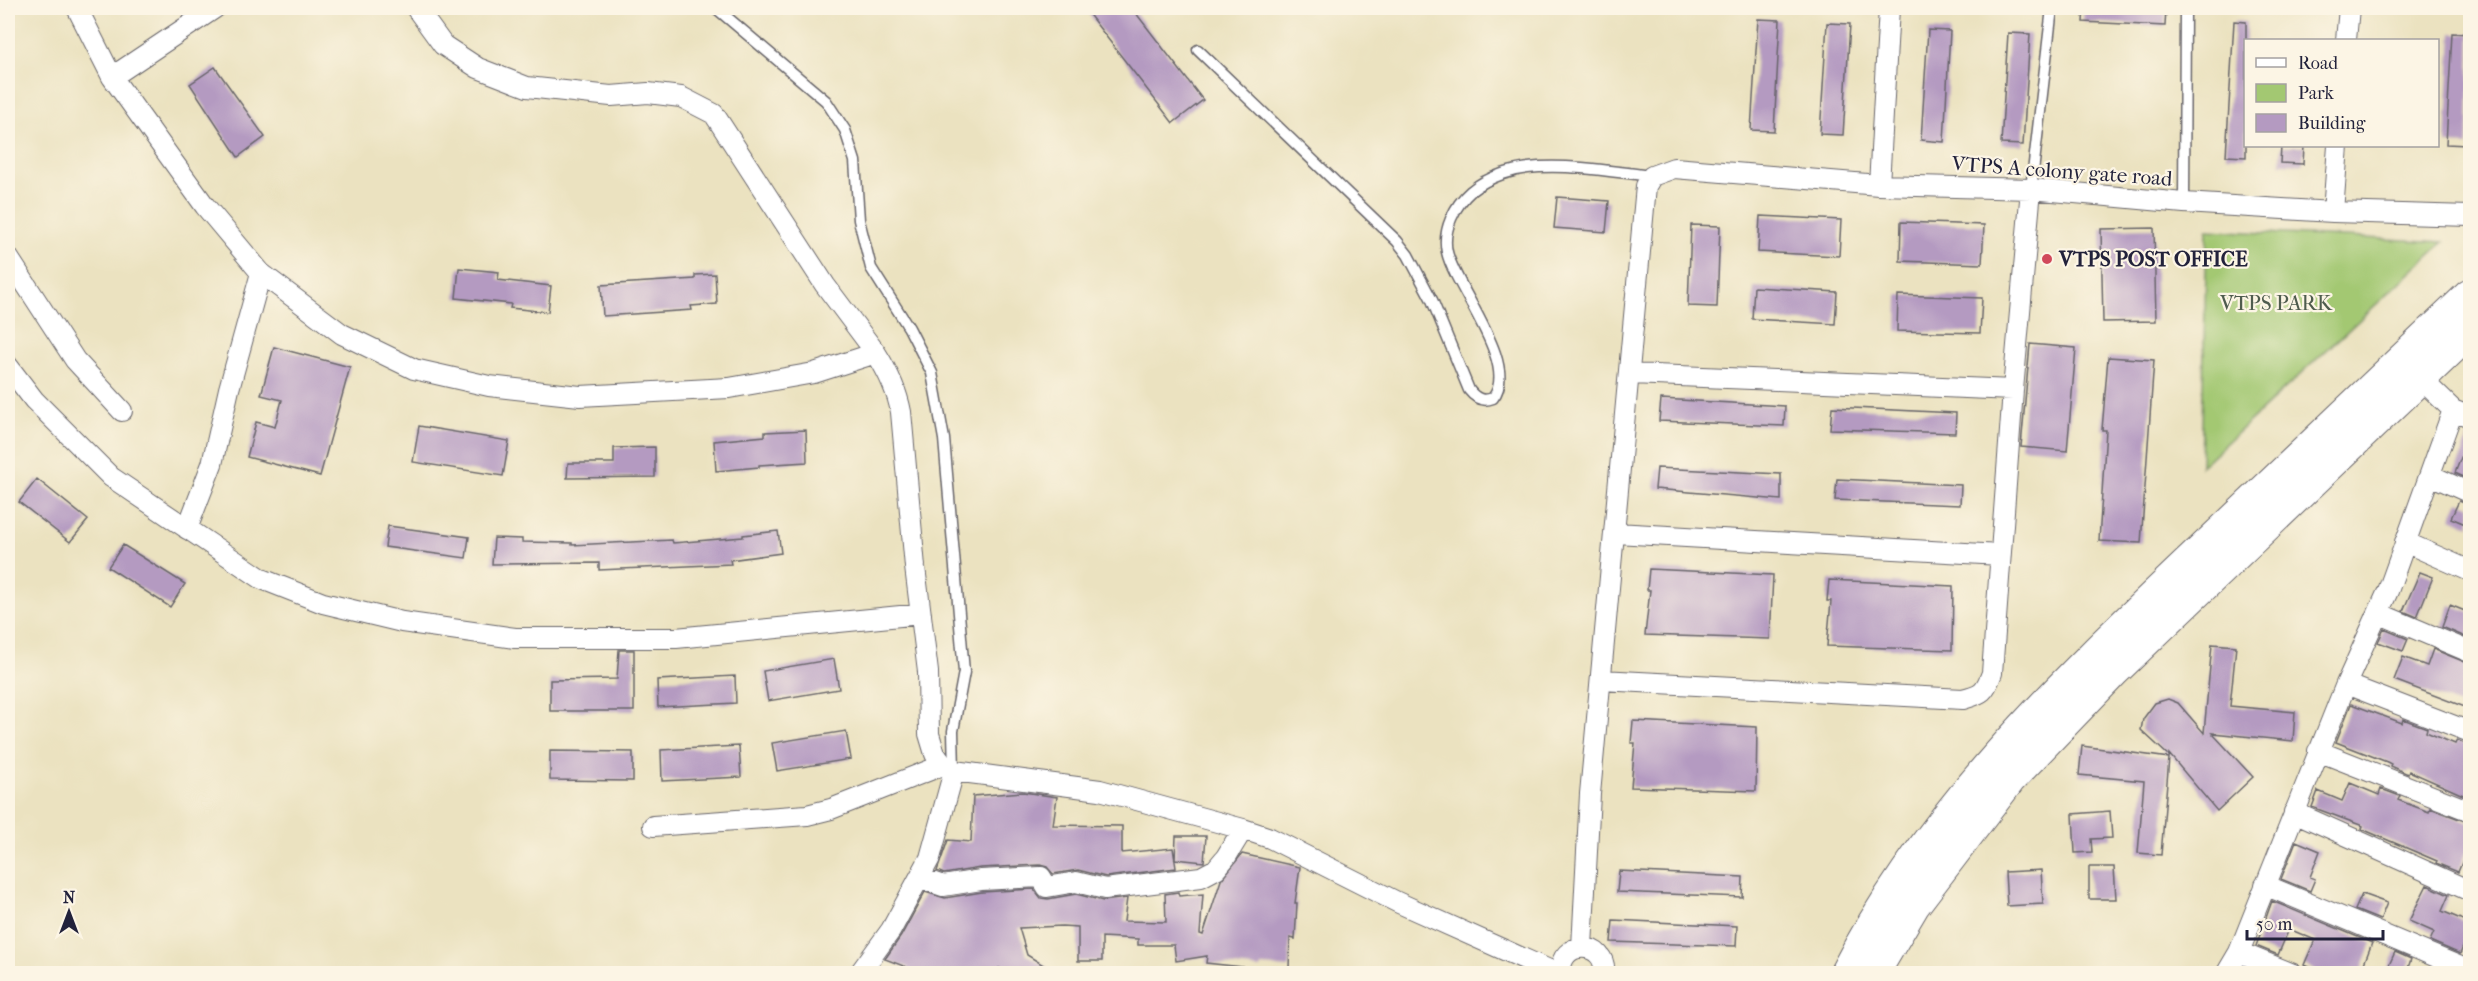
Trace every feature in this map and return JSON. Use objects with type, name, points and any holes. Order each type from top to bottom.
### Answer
[{"type":"highway","points":[[1846,974],[1893,890],[1990,763],[2093,654],[2470,296]]},
{"type":"highway","points":[[1872,974],[1913,905],[2010,777],[2113,671],[2470,331]]},
{"type":"street","points":[[76,8],[112,76],[205,206],[261,273],[291,297],[352,339],[414,369],[489,386],[580,396],[729,388],[814,373],[876,353]]},
{"type":"street","points":[[112,76],[215,8]]},
{"type":"street","points":[[416,8],[443,45],[478,68],[527,87],[611,96],[648,93],[681,98],[714,114],[825,285],[888,371],[897,392],[928,672],[929,734],[935,754],[949,768]]},
{"type":"street","points":[[1879,185],[1889,8]]},
{"type":"street","points":[[2346,39],[2349,8]]},
{"type":"street","points":[[2333,212],[2338,147]]},
{"type":"street","name":"VTPS A colony gate road","points":[[1652,176],[1674,168],[1879,185],[2031,189],[2184,203],[2333,212],[2470,216]]},
{"type":"street","points":[[1582,947],[1590,794],[1631,374],[1646,186],[1652,176]]},
{"type":"street","points":[[1602,680],[1963,699],[1978,695],[1987,687],[1992,673],[2031,189]]},
{"type":"street","points":[[8,257],[75,360],[122,411]]},
{"type":"street","points":[[187,529],[212,464],[261,273]]},
{"type":"street","points":[[8,366],[34,400],[111,477],[262,579],[323,603],[402,622],[515,638],[676,638],[921,614]]},
{"type":"street","points":[[1631,374],[2013,390]]},
{"type":"street","points":[[2226,974],[2239,952],[2318,751],[2378,613],[2430,475],[2462,414],[2420,378]]},
{"type":"street","points":[[2430,475],[2470,493]]},
{"type":"street","points":[[1616,533],[2000,555]]},
{"type":"street","points":[[2405,542],[2470,571]]},
{"type":"street","points":[[2378,613],[2470,652]]},
{"type":"street","points":[[2346,684],[2470,732]]},
{"type":"street","points":[[2318,751],[2470,811]]},
{"type":"street","points":[[859,974],[891,930],[930,858],[949,768]]},
{"type":"street","points":[[652,826],[807,814],[831,809],[949,768],[1100,790],[1270,838],[1448,925],[1549,970],[1560,972],[1565,956],[1571,951],[1582,947],[1593,950],[1604,962],[1604,974]]},
{"type":"street","points":[[2294,812],[2470,891]]},
{"type":"street","points":[[920,879],[943,886],[981,880],[1041,877],[1047,887],[1076,882],[1105,889],[1201,877],[1216,869],[1243,829]]},
{"type":"street","points":[[2265,885],[2470,971]]},
{"type":"street","points":[[2239,952],[2293,974]]},
{"type":"lane","points":[[716,8],[826,101],[845,130],[855,161],[859,220],[871,268],[909,328],[932,373],[944,439],[964,672],[949,768]]},
{"type":"lane","points":[[2031,189],[2052,8]]},
{"type":"lane","points":[[2184,203],[2185,8]]},
{"type":"lane","points":[[1198,50],[1397,241],[1408,255],[1432,300],[1469,390],[1475,397],[1482,400],[1493,398],[1497,393],[1500,383],[1499,368],[1492,347],[1447,251],[1450,221],[1462,199],[1478,185],[1495,177],[1516,170],[1538,167],[1652,176]]},
{"type":"green space","name":"VTPS PARK","points":[[2207,230],[2444,242],[2201,466]]},
{"type":"building","points":[[1084,8],[1132,8],[1203,100],[1173,123]]},
{"type":"building","points":[[2084,8],[2166,8],[2165,26],[2083,22]]},
{"type":"building","points":[[1758,19],[1780,20],[1774,131],[1751,130]]},
{"type":"building","points":[[2234,21],[2246,22],[2244,147],[2246,147],[2246,157],[2226,156]]},
{"type":"building","points":[[1827,23],[1850,24],[1843,135],[1820,134]]},
{"type":"building","points":[[1928,30],[1950,31],[1944,142],[1921,140]]},
{"type":"building","points":[[2008,33],[2030,34],[2023,145],[2001,144]]},
{"type":"building","points":[[2452,33],[2470,34],[2468,145],[2446,144]]},
{"type":"building","points":[[215,67],[265,137],[238,157],[190,84]]},
{"type":"building","points":[[2281,147],[2304,147],[2303,164],[2280,163]]},
{"type":"building","points":[[1557,197],[1609,201],[1606,232],[1554,228]]},
{"type":"building","points":[[1760,216],[1841,220],[1839,256],[1758,252]]},
{"type":"building","points":[[1901,222],[1984,225],[1982,264],[1900,261]]},
{"type":"building","points":[[1691,225],[1720,226],[1717,307],[1688,306]]},
{"type":"building","points":[[2154,228],[2156,321],[2103,322],[2101,229]]},
{"type":"building","points":[[459,268],[499,272],[498,280],[551,286],[548,312],[510,308],[511,304],[456,298]]},
{"type":"building","points":[[715,274],[717,304],[691,306],[692,310],[603,316],[601,285],[695,279],[695,275]]},
{"type":"building","points":[[1754,287],[1837,292],[1835,324],[1752,319]]},
{"type":"building","points":[[1898,295],[1982,298],[1980,333],[1897,331]]},
{"type":"building","points":[[2030,344],[2076,348],[2067,451],[2021,447]]},
{"type":"building","points":[[274,347],[350,367],[320,476],[247,457],[256,422],[275,427],[282,400],[261,395]]},
{"type":"building","points":[[2108,357],[2154,360],[2141,543],[2099,541],[2106,430],[2102,430]]},
{"type":"building","points":[[1661,399],[1785,406],[1784,426],[1659,421]]},
{"type":"building","points":[[1832,407],[1956,413],[1955,433],[1830,429]]},
{"type":"building","points":[[419,426],[509,441],[503,476],[413,462]]},
{"type":"building","points":[[806,430],[807,462],[716,471],[714,441],[765,436],[765,432]]},
{"type":"building","points":[[2470,437],[2470,480],[2455,473]]},
{"type":"building","points":[[655,447],[655,477],[567,478],[568,463],[614,463],[614,448]]},
{"type":"building","points":[[1657,468],[1781,474],[1781,500],[1655,489]]},
{"type":"building","points":[[37,479],[88,520],[70,542],[19,502]]},
{"type":"building","points":[[1837,479],[1961,485],[1960,505],[1835,500]]},
{"type":"building","points":[[2459,501],[2470,505],[2470,526],[2451,518]]},
{"type":"building","points":[[388,526],[469,537],[466,558],[385,547]]},
{"type":"building","points":[[778,531],[781,553],[730,560],[731,564],[599,570],[599,563],[492,564],[494,538],[522,539],[522,542],[572,543],[572,545],[672,540],[673,543],[743,537],[743,535]]},
{"type":"building","points":[[123,545],[185,584],[170,607],[108,567]]},
{"type":"building","points":[[1649,569],[1773,575],[1770,639],[1645,635],[1650,590],[1647,590]]},
{"type":"building","points":[[2420,572],[2433,577],[2417,617],[2403,611]]},
{"type":"building","points":[[1829,580],[1953,586],[1952,650],[1827,646],[1831,601],[1827,601]]},
{"type":"building","points":[[2450,605],[2470,613],[2470,639],[2442,627]]},
{"type":"building","points":[[2384,629],[2408,639],[2403,651],[2378,642]]},
{"type":"building","points":[[2212,644],[2236,646],[2230,706],[2295,712],[2293,741],[2212,733],[2253,777],[2217,811],[2169,754],[2169,756],[2141,730],[2143,719],[2155,703],[2168,699],[2178,703],[2204,733]]},
{"type":"building","points":[[2433,649],[2470,664],[2470,709],[2394,680],[2403,657],[2427,666]]},
{"type":"building","points":[[619,650],[634,650],[634,711],[550,711],[550,680],[617,679]]},
{"type":"building","points":[[834,659],[839,689],[768,701],[763,671]]},
{"type":"building","points":[[735,676],[736,703],[658,707],[657,680]]},
{"type":"building","points":[[2351,704],[2402,723],[2403,719],[2427,728],[2426,732],[2455,744],[2457,740],[2470,746],[2470,798],[2336,742]]},
{"type":"building","points":[[1633,721],[1757,727],[1756,791],[1631,787],[1635,743],[1631,743]]},
{"type":"building","points":[[846,731],[851,759],[777,771],[772,743]]},
{"type":"building","points":[[739,746],[741,777],[662,781],[661,750]]},
{"type":"building","points":[[2082,746],[2169,758],[2161,855],[2138,853],[2144,781],[2079,775]]},
{"type":"building","points":[[550,751],[633,752],[633,781],[550,780]]},
{"type":"building","points":[[2350,783],[2379,795],[2381,789],[2400,796],[2398,800],[2429,812],[2430,808],[2470,823],[2470,855],[2466,853],[2458,872],[2362,829],[2363,826],[2312,807],[2318,791],[2342,801]]},
{"type":"building","points":[[1023,792],[1057,797],[1053,825],[1122,826],[1122,853],[1173,848],[1176,868],[1106,877],[1078,870],[1053,874],[1047,867],[1040,865],[980,868],[944,874],[937,871],[948,840],[971,842],[973,796]]},
{"type":"building","points":[[2110,811],[2112,838],[2091,839],[2092,852],[2075,853],[2073,814]]},
{"type":"building","points":[[1176,836],[1206,836],[1204,862],[1175,859]]},
{"type":"building","points":[[2296,841],[2320,851],[2310,877],[2315,879],[2310,891],[2281,879]]},
{"type":"building","points":[[1242,854],[1300,867],[1295,903],[1297,903],[1295,939],[1290,938],[1289,968],[1262,966],[1261,969],[1206,963],[1207,956],[1176,961],[1174,945],[1138,945],[1138,939],[1102,937],[1102,961],[1078,961],[1078,927],[1062,926],[1019,928],[1027,955],[1058,974],[1012,974],[999,968],[995,974],[904,974],[909,968],[885,959],[901,936],[925,892],[945,898],[982,892],[1034,889],[1041,898],[1048,899],[1076,894],[1103,901],[1127,898],[1124,921],[1166,922],[1165,894],[1178,892],[1179,896],[1203,894],[1200,934],[1203,935],[1221,880]]},
{"type":"building","points":[[2089,867],[2114,867],[2116,899],[2089,899]]},
{"type":"building","points":[[2041,870],[2043,904],[2007,906],[2005,872]]},
{"type":"building","points":[[1619,871],[1743,877],[1742,897],[1617,892]]},
{"type":"building","points":[[2427,885],[2449,895],[2442,911],[2470,923],[2470,931],[2460,954],[2430,941],[2434,932],[2409,921]]},
{"type":"building","points":[[2362,894],[2387,903],[2380,920],[2355,910]]},
{"type":"building","points":[[2272,901],[2372,943],[2360,974],[2323,974],[2304,965],[2315,940],[2289,929],[2278,955],[2256,946]]},
{"type":"building","points":[[1613,920],[1737,926],[1736,946],[1611,942]]},
{"type":"building","points":[[2395,952],[2411,959],[2406,974],[2385,974]]},
{"type":"place","name":"VTPS POST OFFICE","points":[[2047,259]]}]
